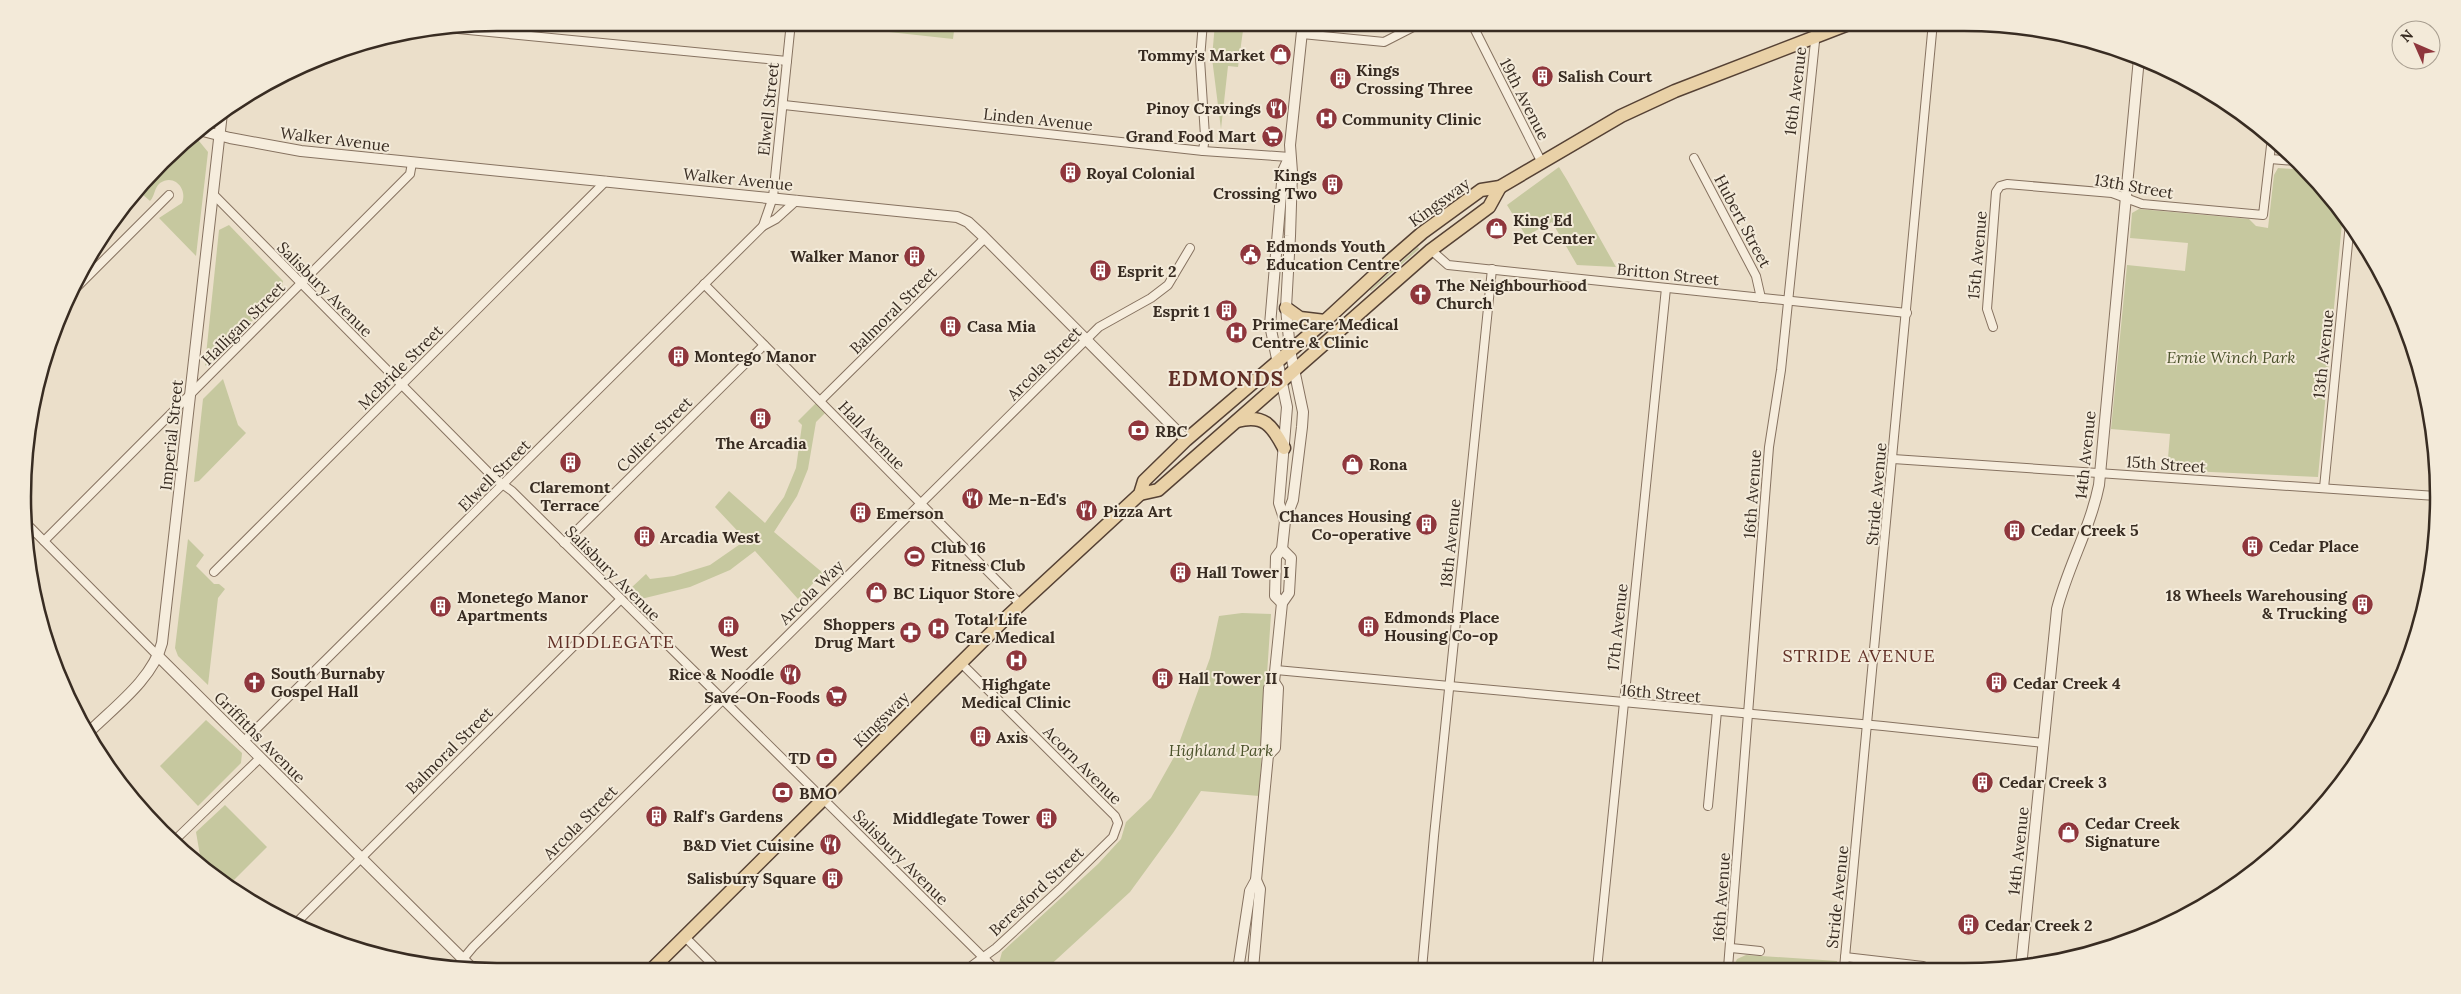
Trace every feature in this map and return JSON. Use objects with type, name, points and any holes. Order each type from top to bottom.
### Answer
[{"type":"main road","name":"Kingsway","points":[[1140,494],[1144,481],[1186,440],[1324,321],[1422,233],[1481,190],[1500,187],[1597,128],[1663,96],[1833,31]]},
{"type":"main road","name":"Kingsway","points":[[658,963],[1020,604],[1140,494],[1158,490],[1431,250],[1489,207],[1500,187]]},
{"type":"main road","points":[[1286,308],[1300,318],[1324,321]]},
{"type":"main road","points":[[1237,421],[1249,418],[1269,424],[1284,448]]},
{"type":"street","points":[[483,31],[787,61]]},
{"type":"street","name":"Elwell Street","points":[[763,226],[773,197],[784,105],[790,31]]},
{"type":"street","points":[[1202,31],[1200,58],[1205,136],[1203,151]]},
{"type":"street","points":[[1282,603],[1275,596],[1276,557],[1282,549],[1285,520],[1293,500],[1303,412],[1290,350],[1286,308],[1292,172],[1290,157],[1302,31]]},
{"type":"street","points":[[1302,34],[1384,42],[1405,31]]},
{"type":"street","name":"19th Avenue","points":[[1476,31],[1541,161]]},
{"type":"street","name":"16th Avenue","points":[[1729,963],[1769,447],[1781,370],[1816,31]]},
{"type":"street","name":"Stride Avenue","points":[[1844,963],[1932,31]]},
{"type":"street","name":"14th Avenue","points":[[2022,959],[2057,609],[2070,564],[2091,520],[2100,474],[2138,66]]},
{"type":"street","name":"Linden Avenue","points":[[784,105],[1203,151],[1290,157]]},
{"type":"street","name":"Imperial Street","points":[[93,728],[135,686],[158,656],[165,624],[221,121]]},
{"type":"street","name":"Walker Avenue","points":[[207,132],[301,151],[950,216],[968,222],[985,238],[1186,440]]},
{"type":"street","points":[[2271,147],[2270,159],[2285,160]]},
{"type":"street","points":[[1285,520],[1279,503],[1287,407],[1270,325],[1284,171],[1290,157]]},
{"type":"street","name":"Hubert Street","points":[[1694,158],[1756,276],[1761,298]]},
{"type":"street","name":"13th Street","points":[[2000,186],[2007,184],[2112,193],[2142,204],[2262,215],[2270,159]]},
{"type":"street","name":"Halligan Street","points":[[44,541],[410,174],[412,163]]},
{"type":"street","name":"McBride Street","points":[[214,572],[606,181]]},
{"type":"street","name":"15th Avenue","points":[[1993,327],[1987,309],[1996,192],[2000,186]]},
{"type":"street","name":"Salisbury Avenue","points":[[213,194],[494,478],[504,484],[989,963]]},
{"type":"street","points":[[86,278],[169,195]]},
{"type":"street","name":"Elwell Street","points":[[243,742],[763,226],[776,219],[797,200]]},
{"type":"street","name":"13th Avenue","points":[[2324,488],[2349,235]]},
{"type":"street","name":"Balmoral Street","points":[[820,401],[985,238]]},
{"type":"street","name":"Arcola Street","points":[[920,504],[1099,327],[1151,298],[1168,284],[1190,248]]},
{"type":"street","name":"Britton Street","points":[[1431,250],[1448,265],[1907,313]]},
{"type":"street","name":"18th Avenue","points":[[1423,963],[1492,270]]},
{"type":"street","name":"Hall Avenue","points":[[704,284],[1020,604]]},
{"type":"street","name":"17th Avenue","points":[[1598,963],[1666,288]]},
{"type":"street","name":"Collier Street","points":[[564,543],[764,345]]},
{"type":"street","name":"15th Street","points":[[1893,459],[2430,496]]},
{"type":"street","name":"Arcola Way","points":[[722,700],[920,504]]},
{"type":"street","name":"Griffiths Avenue","points":[[32,529],[243,742],[362,858],[460,961]]},
{"type":"street","points":[[1239,963],[1250,891],[1256,880],[1268,755],[1266,748],[1269,688],[1274,682],[1276,670],[1282,603],[1289,593],[1291,558],[1282,549]]},
{"type":"street","name":"Balmoral Street","points":[[300,919],[621,599]]},
{"type":"street","name":"Acorn Avenue","points":[[961,663],[1115,816],[1118,826]]},
{"type":"street","name":"16th Street","points":[[1276,670],[2044,743]]},
{"type":"street","name":"Arcola Street","points":[[462,961],[722,700]]},
{"type":"street","points":[[1708,806],[1718,711]]},
{"type":"street","points":[[179,836],[260,758]]},
{"type":"street","name":"Beresford Street","points":[[975,963],[996,948],[1066,883],[1113,837],[1118,826]]},
{"type":"street","points":[[1254,963],[1260,889],[1256,880]]},
{"type":"street","points":[[684,936],[711,963]]},
{"type":"street","points":[[1731,948],[1760,951]]},
{"type":"street","points":[[1845,957],[1897,963]]},
{"type":"green space","points":[[880,31],[954,31],[953,39]]},
{"type":"green space","points":[[1214,31],[1243,31],[1238,67],[1228,66],[1221,129],[1212,58]]},
{"type":"green space","points":[[199,141],[208,152],[196,256],[159,218],[182,203],[183,193],[178,184],[170,180],[160,183],[150,201],[143,195],[168,168]]},
{"type":"green space","points":[[1559,167],[1616,267],[1577,265],[1552,222],[1526,236],[1507,205]]},
{"type":"green space","name":"Ernie Winch Park","points":[[2278,168],[2294,169],[2334,213],[2342,225],[2318,477],[2167,470],[2170,434],[2111,429],[2127,265],[2185,271],[2188,243],[2130,238],[2132,213],[2139,209],[2249,219],[2256,226],[2268,228],[2274,175]]},
{"type":"green space","points":[[229,225],[283,281],[281,293],[206,366],[219,230]]},
{"type":"green space","points":[[1418,247],[1419,249],[1370,290]]},
{"type":"green space","points":[[223,379],[238,425],[246,433],[199,481],[194,482],[203,399]]},
{"type":"green space","points":[[817,402],[827,411],[816,422],[808,469],[797,496],[774,532],[823,573],[798,599],[755,551],[730,570],[690,587],[641,599],[631,588],[646,574],[650,579],[674,576],[710,565],[746,540],[715,507],[729,491],[765,523],[784,497],[796,468],[802,425],[798,421]]},
{"type":"green space","points":[[188,539],[204,555],[196,566],[214,584],[219,584],[225,589],[218,598],[208,685],[178,656],[175,648]]},
{"type":"green space","name":"Highland Park","points":[[1242,613],[1271,614],[1259,796],[1201,791],[1130,892],[1053,963],[999,963],[1002,952],[1098,864],[1121,839],[1126,822],[1151,798],[1174,757],[1210,658],[1219,616]]},
{"type":"green space","points":[[206,720],[242,753],[241,763],[198,806],[160,766]]},
{"type":"green space","points":[[225,805],[267,847],[233,881],[200,856],[196,832]]},
{"type":"green space","points":[[1746,955],[1837,961],[1837,963],[1735,963],[1737,959]]},
{"type":"place","name":"Tommy's Market","points":[[1281,55]]},
{"type":"place","name":"Salish Court","points":[[1542,76]]},
{"type":"place","name":"Kings Crossing Three","points":[[1340,79]]},
{"type":"place","name":"Pinoy Cravings","points":[[1277,108]]},
{"type":"place","name":"Community Clinic","points":[[1326,119]]},
{"type":"place","name":"Grand Food Mart","points":[[1272,136]]},
{"type":"place","name":"Royal Colonial","points":[[1070,173]]},
{"type":"place","name":"Kings Crossing Two","points":[[1333,184]]},
{"type":"place","name":"King Ed Pet Center","points":[[1497,229]]},
{"type":"place","name":"Edmonds Youth Education Centre","points":[[1250,255]]},
{"type":"place","name":"Walker Manor","points":[[915,256]]},
{"type":"place","name":"Esprit 2","points":[[1101,271]]},
{"type":"place","name":"The Neighbourhood Church","points":[[1420,294]]},
{"type":"place","name":"Esprit 1","points":[[1226,311]]},
{"type":"place","name":"Casa Mia","points":[[951,326]]},
{"type":"place","name":"PrimeCare Medical Centre & Clinic","points":[[1236,333]]},
{"type":"place","name":"Montego Manor","points":[[678,356]]},
{"type":"place","name":"The Arcadia","points":[[761,419]]},
{"type":"place","name":"RBC","points":[[1139,431]]},
{"type":"place","name":"Claremont Terrace","points":[[570,463]]},
{"type":"place","name":"Rona","points":[[1353,464]]},
{"type":"place","name":"Me-n-Ed's","points":[[972,499]]},
{"type":"place","name":"Pizza Art","points":[[1087,511]]},
{"type":"place","name":"Emerson","points":[[860,513]]},
{"type":"place","name":"Chances Housing Co-operative","points":[[1427,525]]},
{"type":"place","name":"Cedar Creek 5","points":[[2015,530]]},
{"type":"place","name":"Arcadia West","points":[[644,537]]},
{"type":"place","name":"Cedar Place","points":[[2253,546]]},
{"type":"place","name":"Club 16 Fitness Club","points":[[915,556]]},
{"type":"place","name":"Hall Tower I","points":[[1180,572]]},
{"type":"place","name":"BC Liquor Store","points":[[877,593]]},
{"type":"place","name":"18 Wheels Warehousing & Trucking","points":[[2363,604]]},
{"type":"place","name":"Monetego Manor Apartments","points":[[441,606]]},
{"type":"place","name":"Edmonds Place Housing Co-op","points":[[1368,626]]},
{"type":"place","name":"West","points":[[729,627]]},
{"type":"place","name":"Total Life Care Medical","points":[[939,628]]},
{"type":"place","name":"Shoppers Drug Mart","points":[[911,633]]},
{"type":"place","name":"Highgate Medical Clinic","points":[[1016,660]]},
{"type":"place","name":"Rice & Noodle","points":[[790,674]]},
{"type":"place","name":"Hall Tower II","points":[[1162,678]]},
{"type":"place","name":"South Burnaby Gospel Hall","points":[[255,682]]},
{"type":"place","name":"Cedar Creek 4","points":[[1997,683]]},
{"type":"place","name":"Save-On-Foods","points":[[836,697]]},
{"type":"place","name":"Axis","points":[[980,737]]},
{"type":"place","name":"TD","points":[[827,758]]},
{"type":"place","name":"Cedar Creek 3","points":[[1983,782]]},
{"type":"place","name":"BMO","points":[[783,793]]},
{"type":"place","name":"Ralf's Gardens","points":[[657,816]]},
{"type":"place","name":"Middlegate Tower","points":[[1046,818]]},
{"type":"place","name":"Cedar Creek Signature","points":[[2069,832]]},
{"type":"place","name":"B&D Viet Cuisine","points":[[830,845]]},
{"type":"place","name":"Salisbury Square","points":[[832,878]]},
{"type":"place","name":"Cedar Creek 2","points":[[1969,925]]},
{"type":"district","name":"EDMONDS","points":[[1226,379]]},
{"type":"district","name":"MIDDLEGATE","points":[[611,642]]},
{"type":"district","name":"STRIDE AVENUE","points":[[1859,656]]}]
